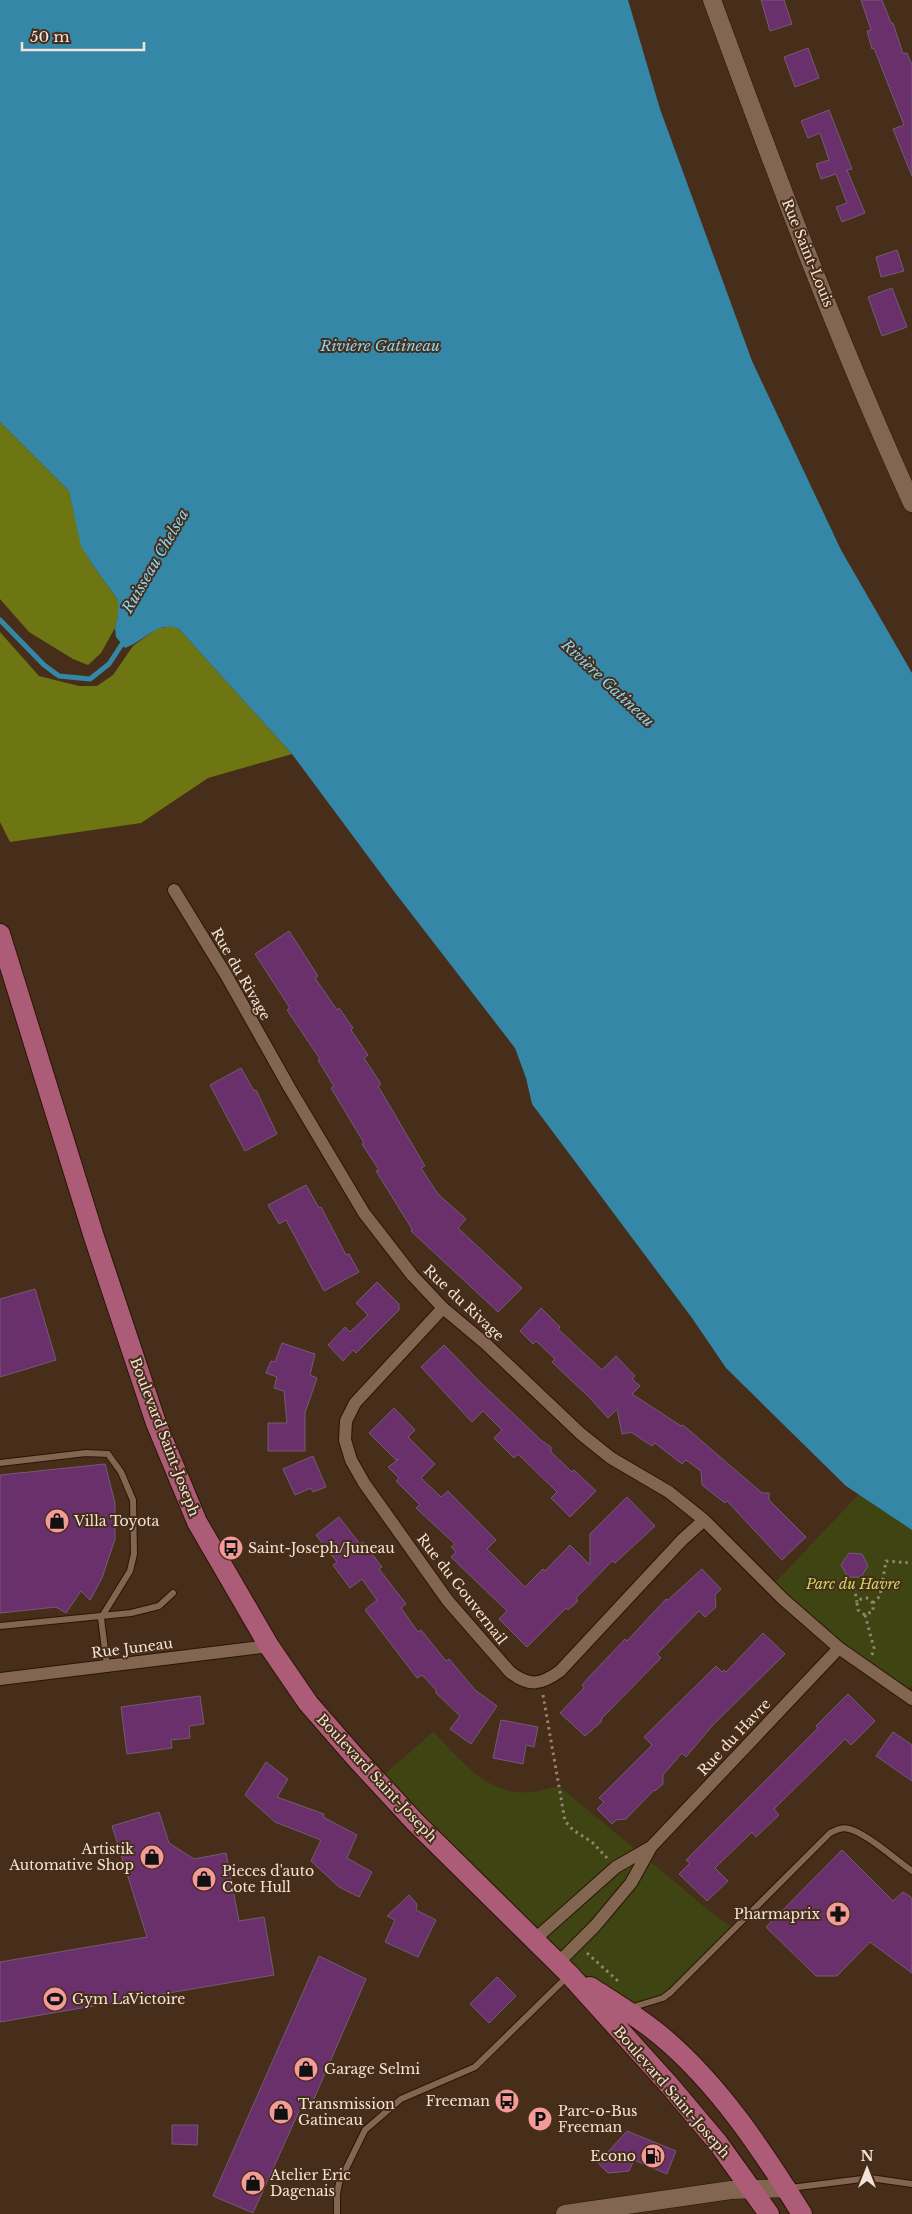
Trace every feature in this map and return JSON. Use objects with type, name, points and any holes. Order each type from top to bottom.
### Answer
[{"type":"main road","name":"Rue Saint-Louis","points":[[712,0],[783,193],[891,457],[912,502]]},
{"type":"main road","name":"Boulevard Saint-Joseph","points":[[0,934],[94,1237],[159,1432],[197,1522],[269,1646],[308,1703],[355,1757],[415,1822],[564,1969],[697,2118],[752,2188],[769,2214]]},
{"type":"main road","name":"Boulevard Saint-Joseph","points":[[564,1969],[659,2034],[696,2071],[732,2112],[787,2188],[802,2214]]},
{"type":"main road","points":[[565,2214],[752,2188],[787,2188]]},
{"type":"street","name":"Rue du Rivage","points":[[174,890],[226,975],[289,1088],[364,1213],[395,1256],[443,1308],[486,1344],[600,1451],[658,1484],[704,1520],[783,1599],[839,1648],[912,1699]]},
{"type":"street","name":"Rue du Gouvernail","points":[[443,1308],[355,1403],[346,1421],[345,1440],[347,1449],[364,1484],[448,1601],[510,1672],[520,1680],[530,1683],[541,1682]]},
{"type":"street","points":[[541,1682],[560,1671],[682,1540],[704,1520]]},
{"type":"street","name":"Rue Juneau","points":[[0,1679],[269,1646]]},
{"type":"street","name":"Rue du Havre","points":[[564,1969],[595,1926],[631,1883],[651,1847],[839,1648]]},
{"type":"street","name":"Rue du Havre","points":[[534,1940],[616,1867],[651,1847]]},
{"type":"lane","points":[[0,1462],[86,1453],[108,1454],[121,1472],[133,1500],[134,1554],[130,1571],[101,1618],[107,1666]]},
{"type":"lane","points":[[0,1626],[101,1618],[159,1606],[173,1594]]},
{"type":"lane","points":[[624,2009],[644,2005],[663,1998],[830,1833],[837,1829],[850,1829],[861,1834],[912,1871]]},
{"type":"lane","points":[[337,2214],[339,2184],[365,2130],[400,2099],[475,2068],[564,1969]]},
{"type":"lane","points":[[787,2188],[870,2178],[912,2184]]},
{"type":"path","points":[[865,1615],[873,1611],[873,1602],[880,1596],[886,1561],[912,1563]]},
{"type":"path","points":[[852,1581],[858,1610],[865,1615],[874,1648],[868,1667]]},
{"type":"path","points":[[857,1603],[863,1598],[870,1599],[873,1602]]},
{"type":"path","points":[[541,1682],[565,1821],[573,1830],[592,1842],[616,1867]]},
{"type":"green space","points":[[0,422],[69,491],[82,546],[92,564],[118,600],[118,615],[115,628],[101,653],[88,665],[73,659],[29,632],[0,599]]},
{"type":"green space","points":[[172,626],[179,629],[292,754],[208,778],[141,823],[10,842],[0,822],[0,632],[39,676],[79,686],[97,686],[113,675],[133,646],[156,629]]},
{"type":"green space","name":"Parc du Havre","points":[[859,1494],[912,1530],[912,1685],[905,1694],[771,1587]]},
{"type":"green space","points":[[433,1732],[477,1775],[498,1787],[509,1791],[521,1792],[559,1786],[718,1918],[734,1928],[671,1992],[624,2009],[569,1974],[377,1781]]},
{"type":"water","name":"Rivière Gatineau","points":[[0,0],[628,0],[660,109],[752,361],[841,550],[912,673],[912,1530],[846,1486],[726,1368],[692,1318],[532,1104],[526,1078],[515,1048],[393,890],[292,754],[179,629],[164,627],[157,629],[125,648],[116,637],[118,600],[81,546],[69,491],[0,422]]},
{"type":"building","points":[[761,0],[784,0],[792,24],[770,31]]},
{"type":"building","points":[[861,0],[882,0],[891,23],[893,23],[903,54],[907,53],[912,65],[912,176],[893,129],[904,125],[874,48],[872,49],[867,31],[871,30]]},
{"type":"building","points":[[808,48],[819,78],[795,87],[784,57]]},
{"type":"building","points":[[829,110],[852,169],[847,170],[865,213],[842,222],[836,207],[847,203],[836,174],[821,179],[816,164],[829,160],[820,133],[808,138],[801,121]]},
{"type":"building","points":[[897,250],[904,271],[881,277],[876,257]]},
{"type":"building","points":[[892,288],[907,327],[882,336],[868,297]]},
{"type":"building","points":[[289,931],[318,976],[315,978],[337,1010],[339,1008],[353,1028],[351,1030],[368,1055],[364,1058],[381,1084],[378,1086],[425,1166],[421,1168],[438,1194],[466,1219],[458,1228],[522,1288],[498,1312],[411,1231],[412,1229],[376,1171],[379,1170],[362,1144],[364,1143],[331,1088],[334,1086],[318,1060],[320,1059],[287,1010],[290,1008],[255,954]]},
{"type":"building","points":[[241,1068],[254,1091],[256,1090],[277,1134],[245,1151],[210,1085]]},
{"type":"building","points":[[306,1185],[319,1208],[321,1207],[346,1255],[349,1254],[359,1272],[324,1291],[286,1220],[279,1224],[268,1205]]},
{"type":"building","points":[[377,1282],[399,1304],[399,1310],[356,1353],[353,1350],[343,1361],[328,1345],[345,1327],[350,1332],[368,1315],[356,1303]]},
{"type":"building","points":[[35,1289],[56,1360],[0,1377],[0,1299]]},
{"type":"building","points":[[541,1308],[560,1327],[558,1329],[602,1370],[616,1356],[635,1376],[632,1379],[640,1386],[632,1394],[681,1426],[683,1425],[762,1493],[769,1493],[769,1500],[806,1537],[782,1560],[727,1501],[725,1503],[702,1485],[701,1471],[686,1460],[682,1464],[655,1443],[652,1446],[631,1432],[622,1434],[617,1409],[608,1418],[552,1362],[555,1359],[536,1341],[533,1344],[520,1331]]},
{"type":"building","points":[[282,1343],[315,1354],[310,1375],[317,1378],[305,1413],[305,1451],[268,1451],[268,1423],[287,1423],[284,1391],[274,1388],[277,1377],[266,1373],[271,1361],[275,1362]]},
{"type":"building","points":[[444,1345],[483,1385],[542,1441],[551,1447],[551,1452],[596,1491],[570,1517],[551,1498],[557,1492],[518,1454],[514,1458],[494,1438],[502,1430],[483,1411],[472,1422],[421,1367]]},
{"type":"building","points":[[394,1408],[415,1430],[408,1437],[435,1464],[421,1478],[441,1497],[448,1491],[496,1540],[487,1549],[525,1587],[543,1569],[545,1571],[570,1545],[590,1565],[590,1534],[627,1497],[655,1526],[615,1563],[612,1561],[576,1598],[578,1601],[568,1610],[566,1608],[527,1647],[499,1619],[507,1611],[451,1557],[456,1552],[451,1547],[455,1544],[416,1508],[420,1505],[396,1481],[399,1478],[388,1467],[399,1459],[396,1460],[369,1433]]},
{"type":"building","points":[[313,1456],[326,1487],[313,1492],[311,1488],[295,1495],[283,1469]]},
{"type":"building","name":"Villa Toyota","points":[[105,1464],[115,1503],[115,1539],[102,1578],[90,1600],[81,1591],[66,1613],[56,1607],[0,1613],[0,1475]]},
{"type":"building","points":[[339,1517],[360,1544],[363,1542],[382,1567],[379,1569],[406,1604],[401,1608],[418,1632],[421,1630],[446,1661],[449,1659],[475,1690],[497,1706],[471,1744],[450,1729],[460,1716],[436,1693],[436,1690],[422,1675],[417,1678],[365,1610],[377,1600],[362,1579],[350,1588],[333,1565],[337,1562],[316,1535]]},
{"type":"building","points":[[849,1553],[862,1554],[868,1566],[861,1577],[848,1577],[841,1565]]},
{"type":"building","points":[[702,1569],[721,1589],[715,1595],[716,1607],[705,1617],[699,1611],[657,1654],[661,1658],[602,1718],[601,1722],[585,1736],[560,1713],[584,1688],[582,1685],[625,1639],[627,1641],[666,1599],[668,1600]]},
{"type":"building","points":[[763,1633],[785,1654],[712,1726],[686,1757],[682,1753],[663,1775],[663,1784],[654,1790],[626,1819],[616,1820],[612,1824],[597,1809],[604,1802],[599,1798],[652,1745],[644,1737],[716,1666],[722,1672],[724,1670],[726,1672]]},
{"type":"building","points":[[848,1694],[875,1721],[851,1745],[845,1739],[774,1809],[779,1815],[756,1837],[752,1832],[715,1868],[728,1881],[707,1901],[679,1874],[690,1863],[686,1860],[818,1728],[816,1726]]},
{"type":"building","points":[[200,1696],[204,1724],[189,1726],[190,1738],[171,1740],[172,1748],[127,1754],[121,1707]]},
{"type":"building","points":[[501,1720],[538,1727],[534,1747],[526,1745],[523,1764],[493,1758]]},
{"type":"building","points":[[893,1732],[912,1745],[912,1781],[876,1756]]},
{"type":"building","points":[[266,1762],[288,1779],[277,1797],[324,1814],[323,1817],[357,1835],[347,1858],[372,1872],[359,1897],[339,1887],[311,1861],[321,1840],[275,1822],[245,1795]]},
{"type":"building","points":[[159,1812],[169,1843],[194,1859],[226,1853],[239,1921],[264,1917],[274,1975],[0,2022],[0,1962],[147,1937],[112,1826]]},
{"type":"building","name":"Pharmaprix","points":[[842,1850],[893,1901],[903,1892],[912,1898],[912,1973],[870,1942],[837,1976],[816,1976],[766,1927]]},
{"type":"building","points":[[409,1895],[417,1904],[416,1910],[436,1920],[418,1957],[385,1942],[395,1920],[387,1916]]},
{"type":"building","points":[[319,1956],[366,1979],[313,2101],[305,2098],[253,2213],[213,2196]]},
{"type":"building","points":[[497,1977],[516,1996],[489,2023],[470,2004]]},
{"type":"building","points":[[172,2125],[198,2125],[197,2145],[172,2144]]},
{"type":"building","points":[[627,2131],[676,2151],[667,2174],[634,2160],[629,2171],[608,2173],[598,2163]]},
{"type":"waterway","name":"Ruisseau Chelsea","points":[[0,620],[44,665],[59,676],[90,679],[109,664],[124,641]]},
{"type":"place","name":"Villa Toyota","points":[[57,1521]]},
{"type":"place","name":"Saint-Joseph/Juneau","points":[[231,1548]]},
{"type":"place","name":"Artistik Automative Shop","points":[[152,1857]]},
{"type":"place","name":"Pieces d'auto Cote Hull","points":[[204,1879]]},
{"type":"place","name":"Pharmaprix","points":[[838,1914]]},
{"type":"place","name":"Gym LaVictoire","points":[[55,1999]]},
{"type":"place","name":"Garage Selmi","points":[[306,2069]]},
{"type":"place","name":"Freeman","points":[[507,2101]]},
{"type":"place","name":"Transmission Gatineau","points":[[281,2112]]},
{"type":"place","name":"Parc-o-Bus Freeman","points":[[540,2119]]},
{"type":"place","name":"Econo","points":[[653,2156]]},
{"type":"place","name":"Atelier Eric Dagenais","points":[[253,2183]]}]
